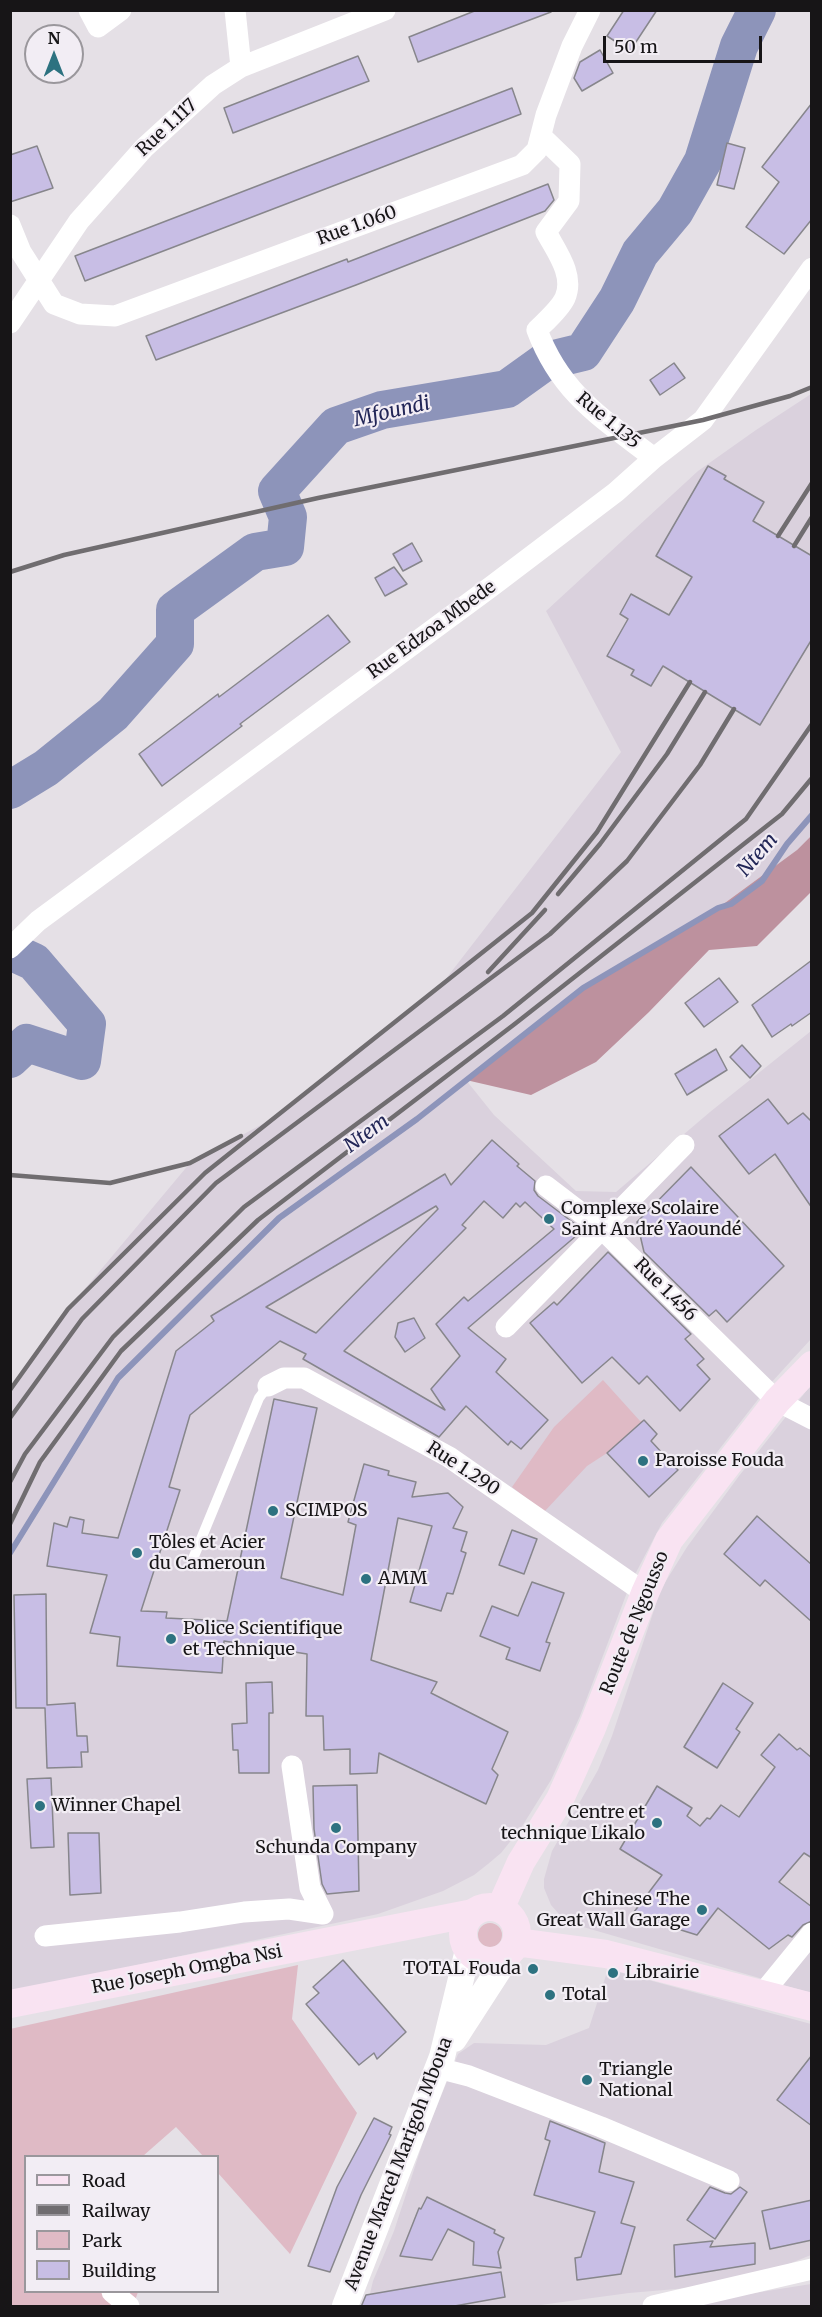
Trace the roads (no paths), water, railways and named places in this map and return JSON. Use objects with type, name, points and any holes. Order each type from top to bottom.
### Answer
[{"type":"main road","name":"Route de Ngousso","points":[[466,1945],[462,1930],[502,1927],[521,1862],[560,1799],[592,1728],[645,1593],[669,1540],[777,1401],[812,1365]]},
{"type":"main road","points":[[364,1936],[466,1945],[477,1958],[488,1961],[499,1960],[502,1927]]},
{"type":"main road","points":[[364,1936],[502,1927],[812,2007]]},
{"type":"main road","name":"Rue Joseph Omgba Nsi","points":[[10,2004],[325,1929],[364,1936]]},
{"type":"street","points":[[89,10],[98,27],[121,10]]},
{"type":"street","points":[[235,10],[241,67]]},
{"type":"street","name":"Rue 1.117","points":[[10,323],[79,221],[144,148],[213,85],[241,67],[385,10]]},
{"type":"street","name":"Rue 1.060","points":[[10,225],[21,252],[54,304],[80,314],[114,316],[522,165],[537,150],[572,46],[590,10]]},
{"type":"street","name":"Rue 1.135","points":[[541,136],[570,164],[569,201],[546,232],[565,267],[567,283],[565,298],[537,330],[545,351],[557,371],[585,405],[654,458]]},
{"type":"street","name":"Rue Edzoa Mbede","points":[[10,948],[38,921],[492,586],[616,492],[654,458],[704,420],[812,268]]},
{"type":"street","points":[[506,1327],[684,1145]]},
{"type":"street","name":"Rue 1.456","points":[[546,1186],[601,1228],[777,1401],[812,1419]]},
{"type":"street","name":"Rue 1.290","points":[[268,1386],[284,1378],[304,1378],[449,1457],[645,1593]]},
{"type":"street","points":[[292,1766],[310,1888],[325,1929]]},
{"type":"street","points":[[45,1936],[180,1922],[244,1912],[290,1909],[325,1929]]},
{"type":"street","points":[[502,1927],[440,2062],[729,2181]]},
{"type":"street","points":[[763,1993],[812,1933]]},
{"type":"street","name":"Avenue Marcel Marigoh Mboua","points":[[345,2307],[440,2062],[466,1945]]},
{"type":"street","points":[[653,2307],[812,2269]]},
{"type":"street","points":[[113,2293],[129,2307]]},
{"type":"lane","points":[[192,1561],[259,1398],[268,1386]]},
{"type":"waterway","name":"Mfoundi","points":[[10,790],[46,768],[113,714],[175,644],[175,610],[255,552],[285,547],[288,517],[277,491],[336,426],[382,410],[507,389],[546,361],[583,352],[617,300],[640,253],[675,211],[703,161],[739,46],[757,10]]},
{"type":"waterway","name":"Ntem","points":[[10,1553],[118,1378],[279,1218],[417,1119],[583,988],[718,908],[731,904],[762,881],[787,844],[812,815]]},
{"type":"waterway","name":"Mfoundi","points":[[10,951],[34,962],[87,1024],[82,1061],[27,1043],[10,1059]]},
{"type":"railway","points":[[10,572],[64,555],[318,498],[703,420],[790,396],[812,387]]},
{"type":"railway","points":[[778,536],[812,483]]},
{"type":"railway","points":[[794,546],[812,517]]},
{"type":"railway","points":[[10,1390],[68,1309],[205,1173],[532,913],[597,832],[690,682]]},
{"type":"railway","points":[[558,894],[600,844],[667,754],[705,692]]},
{"type":"railway","points":[[10,1418],[82,1319],[216,1183],[550,934],[627,861],[700,765],[734,709]]},
{"type":"railway","points":[[10,1482],[25,1454],[113,1337],[244,1207],[503,1016],[746,819],[812,724]]},
{"type":"railway","points":[[10,1524],[40,1462],[121,1351],[258,1220],[516,1023],[782,814],[812,778]]},
{"type":"railway","points":[[488,972],[545,910]]},
{"type":"railway","points":[[10,1175],[110,1183],[190,1163],[241,1136]]},
{"type":"place","name":"Complexe Scolaire Saint André Yaoundé","points":[[549,1219]]},
{"type":"place","name":"Paroisse Fouda","points":[[643,1461]]},
{"type":"place","name":"SCIMPOS","points":[[273,1511]]},
{"type":"place","name":"Tôles et Acier du Cameroun","points":[[137,1553]]},
{"type":"place","name":"AMM","points":[[366,1579]]},
{"type":"place","name":"Police Scientifique et Technique","points":[[171,1639]]},
{"type":"place","name":"Winner Chapel","points":[[40,1806]]},
{"type":"place","name":"Centre et technique Likalo","points":[[657,1823]]},
{"type":"place","name":"Schunda Company","points":[[336,1828]]},
{"type":"place","name":"Chinese The Great Wall Garage","points":[[702,1910]]},
{"type":"place","name":"TOTAL Fouda","points":[[533,1969]]},
{"type":"place","name":"Librairie","points":[[613,1973]]},
{"type":"place","name":"Total","points":[[550,1995]]},
{"type":"place","name":"Triangle National","points":[[587,2080]]}]
